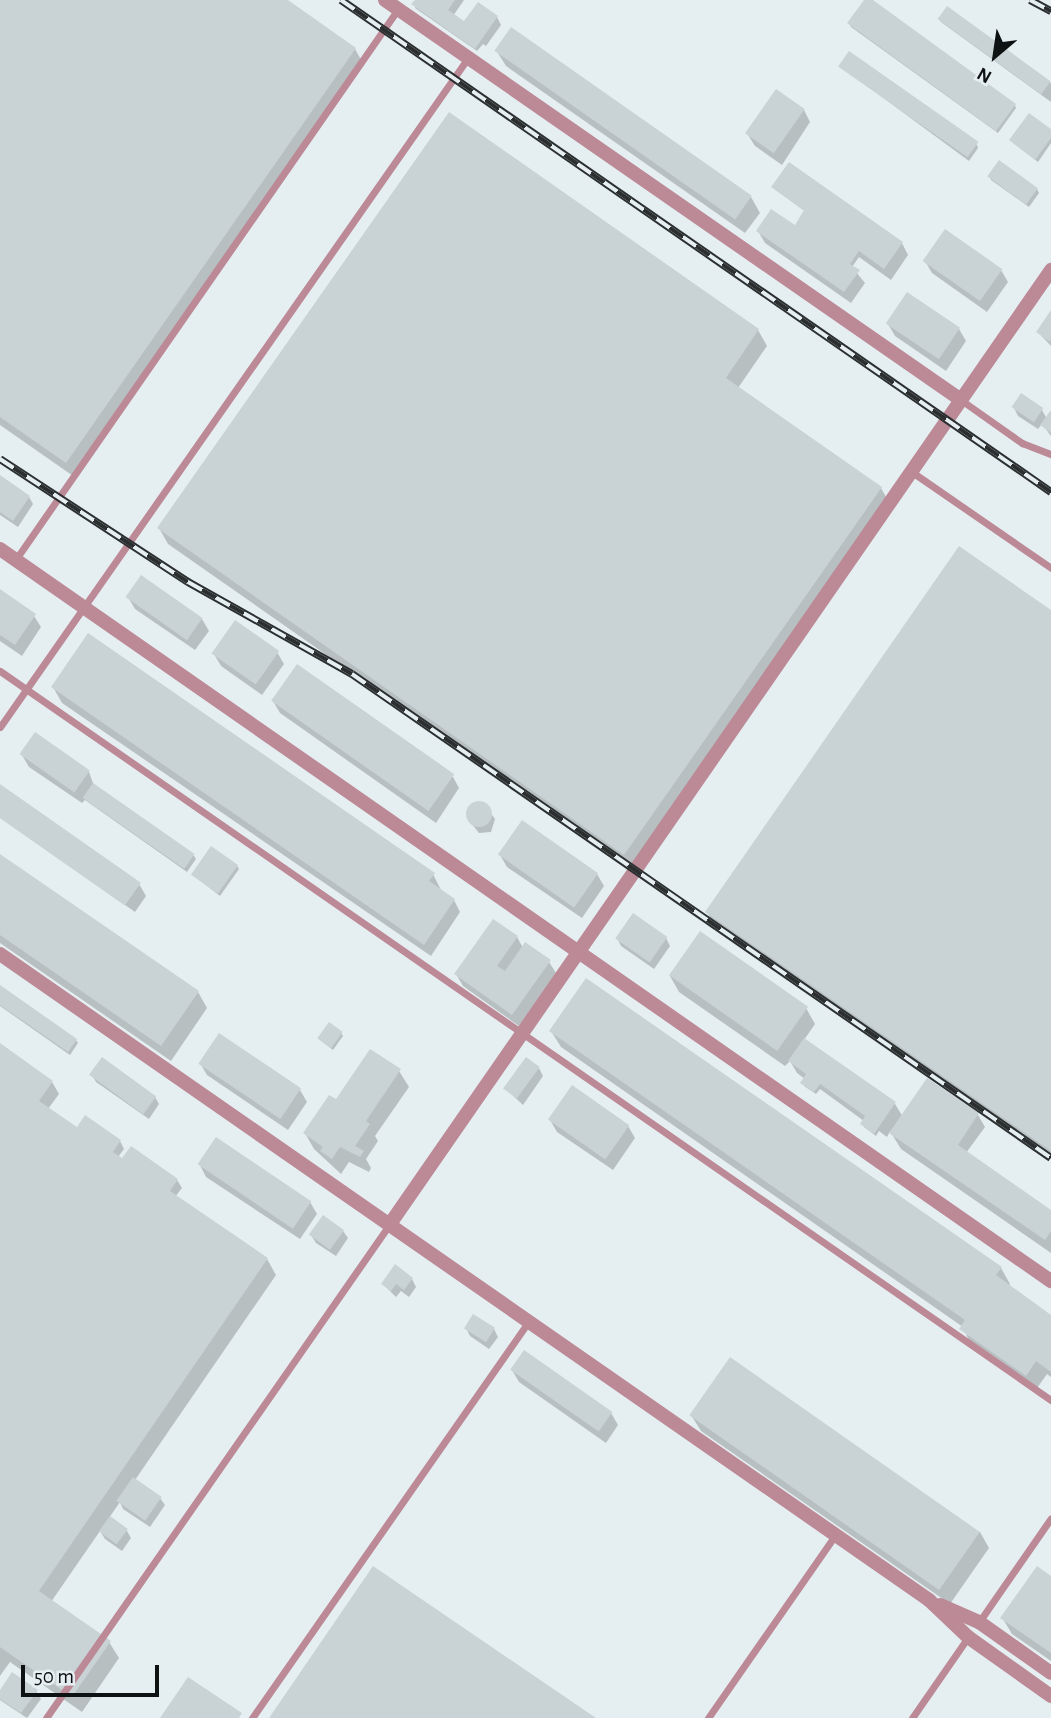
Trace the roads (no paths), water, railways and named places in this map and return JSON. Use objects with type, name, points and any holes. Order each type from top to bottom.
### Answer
[{"type":"street","points":[[385,0],[961,400]]},
{"type":"street","points":[[390,1224],[1050,274]]},
{"type":"street","points":[[0,548],[1051,1281]]},
{"type":"street","points":[[0,954],[929,1600],[968,1637],[1051,1696]]},
{"type":"street","points":[[929,1600],[979,1622],[1051,1673]]},
{"type":"street","points":[[968,1637],[979,1622]]},
{"type":"lane","points":[[16,559],[398,9]]},
{"type":"lane","points":[[0,727],[468,58]]},
{"type":"lane","points":[[961,400],[1022,443],[1051,454]]},
{"type":"lane","points":[[912,472],[1051,568]]},
{"type":"lane","points":[[0,671],[1051,1400]]},
{"type":"lane","points":[[46,1718],[390,1224]]},
{"type":"lane","points":[[253,1718],[529,1321]]},
{"type":"lane","points":[[979,1622],[1051,1518]]},
{"type":"lane","points":[[708,1718],[835,1535]]},
{"type":"lane","points":[[912,1718],[968,1637]]},
{"type":"railway","points":[[341,0],[1051,492]]},
{"type":"railway","points":[[1030,0],[1051,11]]},
{"type":"railway","points":[[0,459],[188,582],[352,674],[1051,1158]]}]
